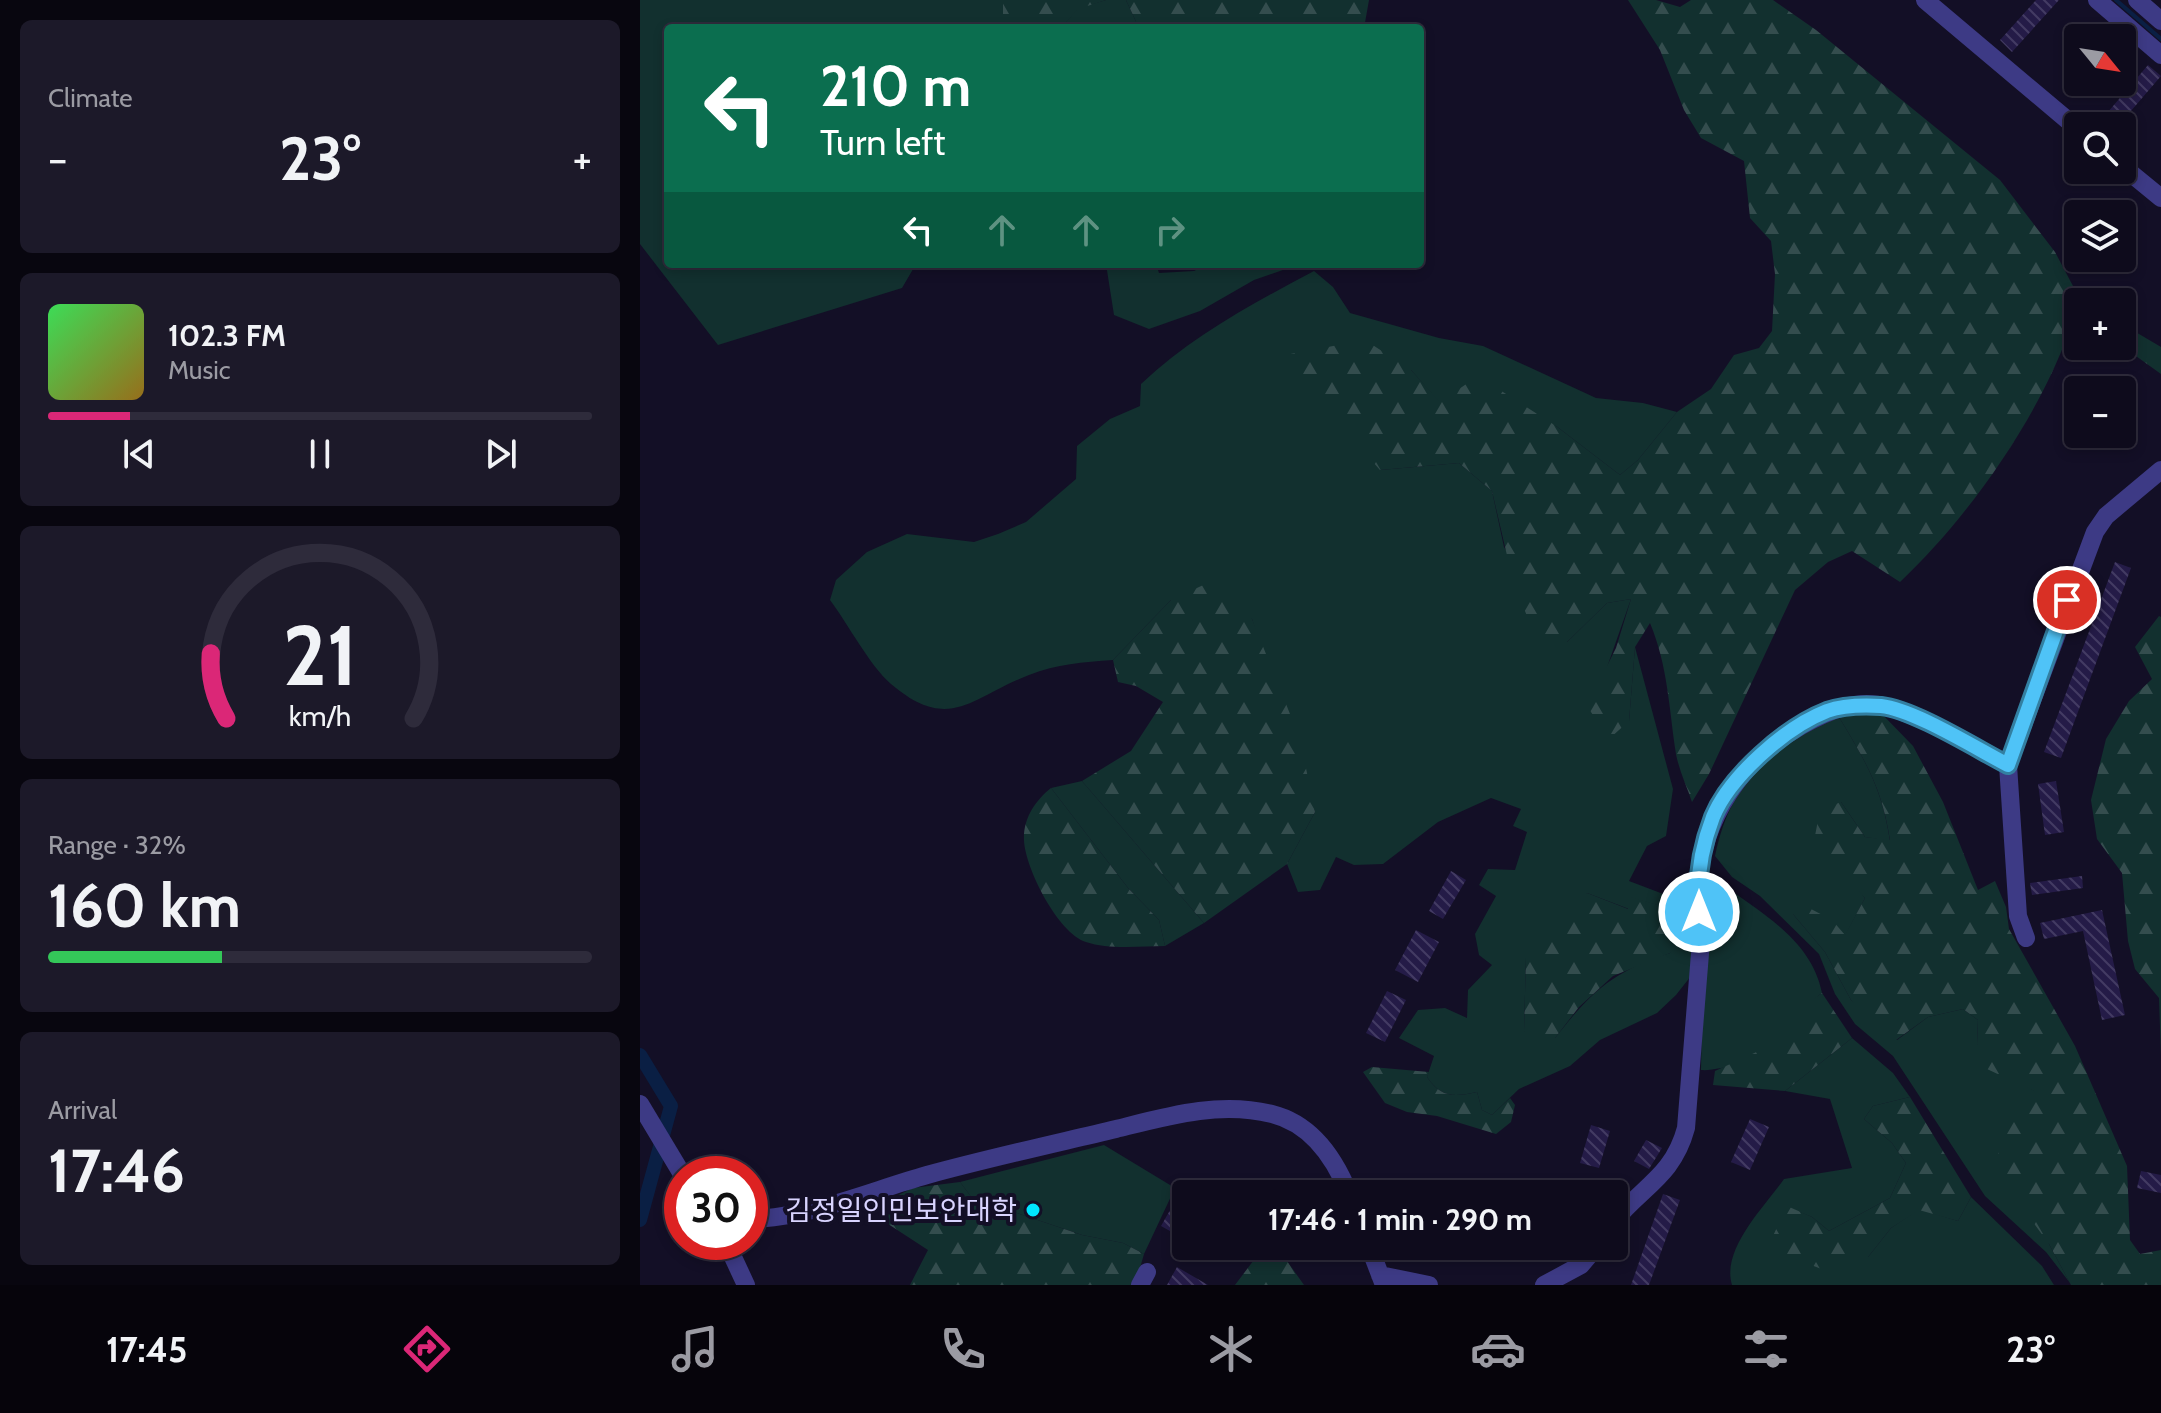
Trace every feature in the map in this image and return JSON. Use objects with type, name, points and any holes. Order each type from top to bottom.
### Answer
[{"type":"street","points":[[1925,0],[2064,117]]},
{"type":"street","points":[[2097,0],[2161,55]]},
{"type":"street","points":[[2137,0],[2161,21]]},
{"type":"street","points":[[2136,177],[2161,198]]},
{"type":"street","points":[[2026,938],[2018,916],[2008,765],[2095,532],[2106,516],[2161,470]]},
{"type":"street","points":[[1628,1208],[1664,1175],[1681,1147],[1686,1128],[1701,933],[1697,891],[1701,854],[1715,814],[1750,765],[1790,732],[1827,711],[1855,705],[1885,706],[2008,765]]},
{"type":"street","points":[[768,1216],[809,1209],[931,1174],[1165,1117],[1224,1107],[1275,1114],[1317,1138],[1343,1180]]},
{"type":"street","points":[[643,1113],[671,1156]]},
{"type":"street","points":[[734,1260],[746,1285]]},
{"type":"street","points":[[1374,1260],[1382,1280],[1429,1285]]},
{"type":"street","points":[[1544,1285],[1585,1260]]},
{"type":"green space","points":[[640,0],[1003,0],[1003,24],[664,24],[664,268],[914,268],[902,288],[718,345],[640,244]]},
{"type":"green space","points":[[1003,0],[1106,0],[1078,9],[1065,24],[1003,24]]},
{"type":"green space","points":[[1106,0],[1126,0],[1137,24],[1064,24],[1078,8]]},
{"type":"green space","points":[[1126,0],[1369,0],[1365,24],[1137,24]]},
{"type":"green space","points":[[1628,0],[1656,0],[1680,7],[1691,0],[1773,0],[1816,30],[2000,180],[2055,252],[2073,286],[2064,288],[2064,344],[2055,367],[1998,467],[1950,529],[1900,582],[1852,551],[1828,562],[1795,590],[1709,774],[1692,802],[1677,760],[1664,671],[1650,623],[1635,647],[1629,721],[1609,739],[1587,706],[1616,648],[1631,599],[1607,603],[1567,642],[1535,636],[1513,581],[1492,491],[1459,463],[1380,470],[1280,356],[1365,340],[1411,370],[1440,402],[1478,376],[1556,426],[1620,475],[1638,460],[1677,412],[1711,389],[1734,355],[1759,348],[1772,331],[1775,274],[1771,241],[1750,218],[1744,161],[1701,138],[1684,110],[1660,50]]},
{"type":"green space","points":[[1107,268],[1157,268],[1159,273],[1200,268],[1288,268],[1254,280],[1200,311],[1149,329],[1114,315]]},
{"type":"green space","points":[[1314,271],[1333,287],[1350,313],[1439,338],[1483,346],[1596,398],[1643,403],[1677,412],[1638,460],[1620,475],[1556,426],[1440,403],[1411,370],[1380,470],[1459,463],[1492,491],[1504,547],[1567,642],[1607,603],[1631,599],[1605,673],[1629,721],[1635,647],[1673,789],[1666,836],[1647,846],[1629,881],[1687,903],[1698,927],[1691,976],[1657,1013],[1600,1040],[1570,1066],[1519,1089],[1492,1115],[1482,1110],[1477,1092],[1455,1095],[1437,1089],[1427,1077],[1434,1056],[1399,1038],[1418,1010],[1445,1008],[1467,1018],[1468,990],[1492,965],[1479,955],[1475,934],[1496,896],[1479,885],[1488,869],[1515,870],[1527,832],[1513,826],[1521,809],[1491,798],[1438,822],[1383,864],[1354,865],[1336,857],[1320,890],[1298,892],[1287,864],[1315,812],[1252,619],[1171,600],[1113,660],[1039,671],[975,701],[945,709],[929,707],[911,699],[891,684],[867,656],[830,600],[836,580],[867,552],[907,534],[974,542],[1026,522],[1076,479],[1077,446],[1110,419],[1140,406],[1141,384],[1202,336]],"holes":[[[1587,893],[1629,909],[1629,897],[1678,911],[1670,953],[1633,968],[1605,985],[1592,995],[1555,1038],[1524,1031],[1526,958]]]},
{"type":"green space","points":[[2136,332],[2161,347],[2161,374],[2136,356]]},
{"type":"green space","points":[[1212,581],[1252,619],[1300,739],[1315,812],[1287,864],[1204,923],[1082,781],[1131,751],[1163,702],[1136,686],[1118,682],[1113,660],[1171,600]]},
{"type":"green space","points":[[2159,616],[2161,1055],[2159,998],[2135,969],[2128,941],[2122,873],[2097,839],[2091,800],[2106,739],[2129,701],[2152,679],[2135,647]]},
{"type":"green space","points":[[1880,712],[1913,746],[1943,802],[1978,890],[1995,881],[2006,907],[2009,929],[2075,1046],[2127,1166],[2130,1240],[2140,1254],[2161,1250],[2161,1285],[2071,1285],[2049,1244],[1998,1174],[1999,1130],[2034,1091],[1987,1069],[1977,1044],[1978,1020],[1963,1009],[1928,1017],[1896,1040],[1870,1023],[1851,1000],[1825,952],[1793,914],[1790,898],[1832,920],[1845,935],[1865,898],[1814,841],[1820,810],[1841,802],[1865,837],[1890,840],[1872,776],[1839,717]]},
{"type":"green space","points":[[1839,717],[1872,776],[1890,841],[1865,837],[1841,802],[1842,868],[1865,898],[1845,936],[1793,914],[1825,952],[1851,1000],[1897,1040],[1928,1017],[1963,1009],[1978,1020],[1977,1044],[2013,1080],[2035,1091],[2021,1107],[2049,1244],[2070,1283],[2046,1252],[1985,1196],[1893,1056],[1855,1024],[1835,994],[1819,954],[1760,896],[1732,877],[1715,856],[1731,806],[1757,769],[1793,741]]},
{"type":"green space","points":[[1082,781],[1204,923],[1165,946],[1159,920],[1128,888],[1051,788]]},
{"type":"green space","points":[[1051,788],[1128,888],[1159,920],[1165,946],[1115,947],[1086,942],[1075,936],[1054,913],[1030,866],[1024,840],[1032,810]]},
{"type":"green space","points":[[1709,883],[1722,884],[1784,930],[1808,958],[1822,993],[1809,1005],[1793,1033],[1781,1044],[1734,1065],[1701,1070],[1704,894]]},
{"type":"green space","points":[[1587,893],[1628,909],[1628,896],[1678,911],[1692,926],[1670,953],[1613,976],[1579,1007],[1555,1038],[1540,1047],[1524,1031],[1526,957],[1568,902]]},
{"type":"green space","points":[[1822,993],[1852,1038],[1785,1091],[1713,1085],[1715,1071],[1789,1037],[1806,1004]]},
{"type":"green space","points":[[1852,1038],[1893,1073],[1910,1097],[1873,1106],[1864,1119],[1892,1143],[1906,1163],[1890,1198],[1829,1231],[1812,1217],[1787,1207],[1868,1257],[1891,1228],[1919,1209],[1958,1221],[1971,1197],[2042,1266],[2054,1285],[1732,1285],[1730,1271],[1739,1243],[1784,1179],[1852,1168],[1830,1099],[1785,1091]]},
{"type":"green space","points":[[1372,1067],[1429,1072],[1427,1077],[1443,1092],[1461,1095],[1477,1092],[1482,1110],[1492,1115],[1510,1098],[1515,1105],[1511,1122],[1496,1134],[1437,1116],[1407,1112],[1385,1103],[1363,1072]]},
{"type":"green space","points":[[1910,1097],[1971,1197],[1958,1221],[1919,1210],[1891,1228],[1868,1257],[1827,1271],[1787,1256],[1773,1236],[1787,1206],[1812,1217],[1829,1231],[1890,1198],[1906,1163],[1892,1143],[1864,1119],[1873,1106]]},
{"type":"green space","points":[[1104,1145],[1172,1186],[1172,1194],[1144,1254],[1123,1243],[1082,1235],[972,1198],[960,1182]]},
{"type":"green space","points":[[960,1182],[972,1198],[1082,1235],[1123,1243],[1144,1254],[1135,1285],[910,1285],[928,1250],[882,1220],[890,1199],[913,1188]]},
{"type":"green space","points":[[1254,1260],[1285,1260],[1304,1285],[1235,1285]]},
{"type":"building","points":[[2036,0],[2059,0],[2012,52],[2000,40]]},
{"type":"building","points":[[2148,65],[2161,76],[2130,112],[2108,112],[2122,96],[2136,96],[2136,79]]},
{"type":"building","points":[[2115,562],[2131,568],[2061,758],[2044,752]]},
{"type":"building","points":[[2056,781],[2064,832],[2045,835],[2038,784]]},
{"type":"building","points":[[1451,871],[1466,880],[1443,919],[1429,911]]},
{"type":"building","points":[[2082,876],[2083,888],[2032,895],[2030,883]]},
{"type":"building","points":[[2102,910],[2125,1015],[2102,1020],[2083,931],[2044,939],[2040,923]]},
{"type":"building","points":[[1416,930],[1439,942],[1418,982],[1395,970]]},
{"type":"building","points":[[1387,991],[1406,1000],[1385,1042],[1366,1033]]},
{"type":"building","points":[[1750,1119],[1769,1127],[1750,1170],[1731,1162]]},
{"type":"building","points":[[1591,1125],[1610,1131],[1599,1168],[1580,1163]]},
{"type":"building","points":[[1646,1140],[1662,1148],[1649,1169],[1634,1161]]},
{"type":"building","points":[[2141,1171],[2161,1175],[2161,1193],[2137,1188]]},
{"type":"building","points":[[1663,1194],[1680,1200],[1649,1285],[1631,1285]]},
{"type":"building","points":[[1172,1207],[1172,1232],[1161,1226]]},
{"type":"building","points":[[1177,1267],[1208,1285],[1167,1285]]},
{"type":"waterway","points":[[2116,0],[2161,39]]},
{"type":"waterway","points":[[640,1055],[671,1106],[640,1220]]},
{"type":"place","name":"김정일인민보안대학","points":[[1033,1210]]},
{"type":"route","points":[[1699,912],[1697,891],[1701,854],[1715,814],[1750,765],[1790,732],[1827,711],[1855,705],[1885,706],[1942,730],[2008,765],[2067,600]]}]
